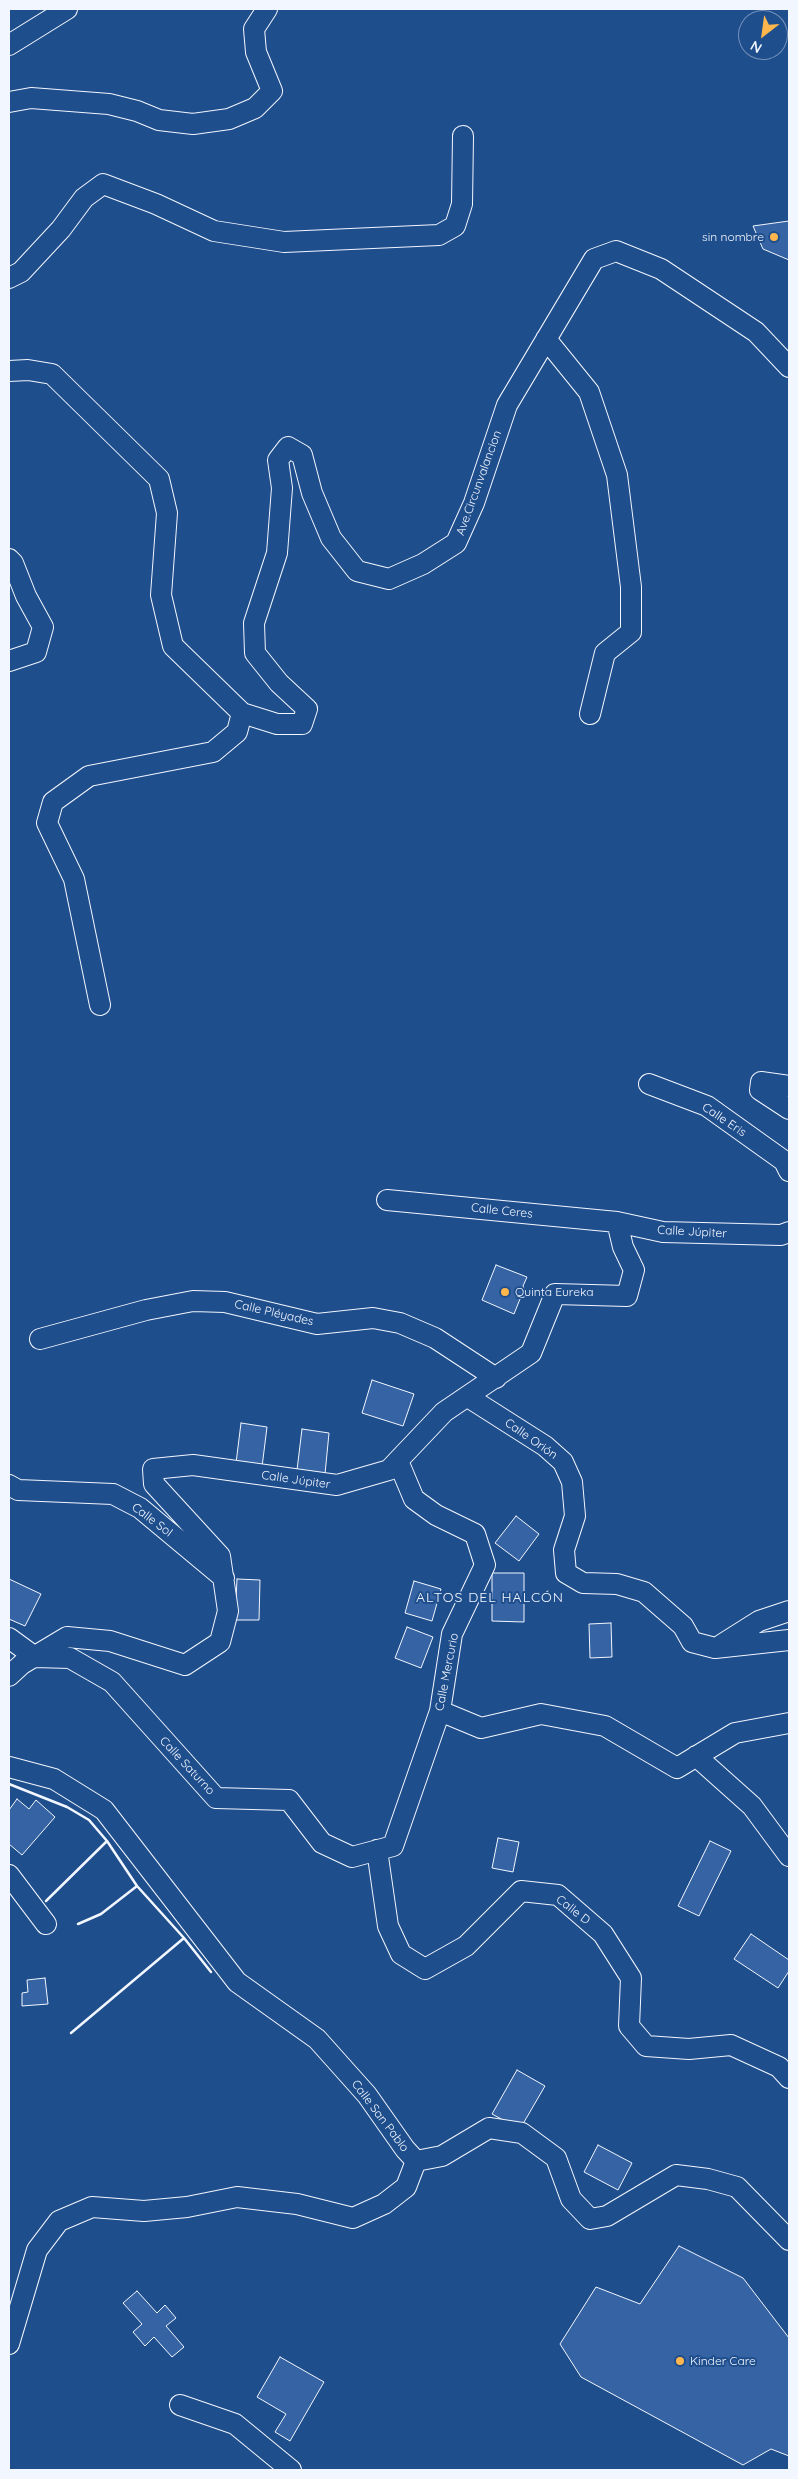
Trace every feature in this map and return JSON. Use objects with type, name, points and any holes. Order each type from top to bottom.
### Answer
[{"type":"street","points":[[9,45],[67,9]]},
{"type":"street","points":[[9,102],[30,98],[109,104],[137,111],[159,120],[194,124],[229,119],[255,108],[272,91],[256,52],[254,29],[268,9]]},
{"type":"street","points":[[9,278],[21,272],[61,229],[84,198],[103,184],[156,204],[214,231],[284,242],[439,235],[455,226],[462,204],[463,136]]},
{"type":"street","name":"Ave.Circunvalancion","points":[[9,371],[28,370],[52,374],[159,479],[167,513],[161,595],[173,646],[242,713],[277,724],[302,724],[307,709],[279,683],[255,653],[254,623],[277,553],[282,488],[278,460],[288,447],[302,455],[312,493],[331,538],[357,571],[389,579],[423,564],[456,543],[474,503],[507,404],[594,260],[616,252],[661,269],[756,332],[789,366]]},
{"type":"street","points":[[546,339],[589,392],[618,475],[631,587],[631,632],[605,654],[590,714]]},
{"type":"street","points":[[9,559],[43,627],[36,652],[9,661]]},
{"type":"street","points":[[100,1005],[74,879],[47,823],[53,802],[89,776],[213,752],[237,732],[242,713]]},
{"type":"street","points":[[789,1086],[761,1082],[760,1090],[789,1109]]},
{"type":"street","name":"Calle Eris","points":[[649,1084],[707,1106],[784,1161],[789,1171]]},
{"type":"street","name":"Calle Ceres","points":[[387,1200],[616,1222]]},
{"type":"street","name":"Calle Júpiter","points":[[9,1676],[67,1637],[110,1641],[185,1665],[220,1642],[228,1611],[220,1556],[154,1484],[154,1469],[193,1465],[337,1485],[389,1470],[444,1412],[531,1353],[555,1294],[627,1296],[634,1270],[623,1247],[616,1222],[663,1232],[787,1231]]},
{"type":"street","name":"Calle Pléyades","points":[[40,1339],[146,1310],[193,1301],[224,1302],[316,1324],[373,1318],[400,1323],[435,1338],[496,1378]]},
{"type":"street","name":"Calle Orión","points":[[468,1397],[545,1446],[563,1462],[572,1482],[575,1516],[564,1550],[566,1573],[583,1583],[617,1584],[644,1592],[683,1626],[692,1642],[715,1648],[789,1640]]},
{"type":"street","name":"Calle Mercurio","points":[[377,1850],[393,1846],[440,1712],[452,1634],[485,1565],[475,1534],[436,1515],[414,1499],[398,1460]]},
{"type":"street","name":"Calle Sol","points":[[9,1485],[18,1490],[113,1494],[140,1508],[224,1578]]},
{"type":"street","points":[[715,1648],[759,1621],[789,1612]]},
{"type":"street","points":[[9,1638],[35,1657]]},
{"type":"street","name":"Calle Saturno","points":[[35,1657],[70,1658],[112,1682],[216,1798],[289,1800],[322,1843],[352,1857],[377,1850]]},
{"type":"street","points":[[440,1712],[481,1728],[541,1714],[605,1726],[677,1768],[735,1733],[789,1723]]},
{"type":"street","points":[[696,1756],[752,1806],[789,1856]]},
{"type":"street","name":"Calle San Pablo","points":[[9,1767],[54,1779],[104,1810],[236,1982],[317,2040],[367,2095],[404,2149],[416,2161],[442,2156],[489,2128],[522,2132],[556,2158],[571,2199],[590,2218],[607,2216],[676,2175],[708,2179],[737,2187],[789,2240]]},
{"type":"street","name":"Calle D","points":[[377,1850],[388,1926],[401,1954],[425,1969],[466,1946],[521,1892],[558,1895],[603,1934],[631,1978],[629,2026],[646,2046],[689,2049],[731,2045],[779,2067],[789,2078]]},
{"type":"street","points":[[9,1875],[46,1924]]},
{"type":"street","points":[[9,2344],[37,2250],[59,2221],[92,2207],[144,2212],[187,2208],[237,2197],[298,2204],[354,2218],[384,2204],[406,2187],[416,2161]]},
{"type":"street","points":[[180,2405],[235,2424],[291,2470]]},
{"type":"building","name":"sin nombre","points":[[789,221],[789,260],[763,249],[753,226]]},
{"type":"building","name":"Quinta Eureka","points":[[496,1265],[527,1277],[523,1286],[527,1297],[520,1299],[514,1314],[482,1300]]},
{"type":"building","points":[[372,1380],[414,1394],[403,1426],[362,1413]]},
{"type":"building","points":[[241,1423],[267,1427],[262,1467],[236,1463]]},
{"type":"building","points":[[302,1429],[329,1433],[325,1474],[297,1470]]},
{"type":"building","points":[[516,1516],[539,1534],[519,1561],[495,1543]]},
{"type":"building","points":[[492,1573],[524,1573],[524,1622],[492,1621]]},
{"type":"building","points":[[9,1579],[41,1594],[25,1626],[9,1619]]},
{"type":"building","points":[[237,1579],[260,1580],[259,1620],[235,1620]]},
{"type":"building","points":[[414,1581],[441,1589],[432,1621],[405,1613]]},
{"type":"building","points":[[611,1623],[612,1657],[590,1658],[589,1624]]},
{"type":"building","points":[[407,1627],[433,1637],[421,1668],[395,1658]]},
{"type":"building","points":[[17,1799],[29,1809],[36,1800],[55,1817],[22,1855],[9,1844],[9,1810]]},
{"type":"building","points":[[498,1838],[519,1842],[513,1872],[492,1868]]},
{"type":"building","points":[[710,1841],[731,1851],[699,1916],[678,1906]]},
{"type":"building","points":[[751,1934],[789,1960],[789,1971],[778,1988],[734,1959]]},
{"type":"building","points":[[45,1978],[48,2004],[22,2006],[22,1993],[28,1992],[27,1980]]},
{"type":"building","points":[[517,2070],[545,2086],[520,2129],[492,2114]]},
{"type":"building","points":[[598,2145],[632,2163],[618,2190],[584,2172]]},
{"type":"building","name":"Kinder Care","points":[[679,2246],[743,2278],[789,2338],[789,2456],[771,2449],[743,2465],[581,2377],[560,2344],[596,2287],[640,2304]]},
{"type":"building","points":[[137,2291],[157,2313],[165,2305],[176,2318],[166,2326],[184,2347],[172,2357],[154,2337],[145,2346],[133,2332],[142,2324],[123,2303]]},
{"type":"building","points":[[280,2357],[324,2382],[290,2441],[275,2432],[286,2414],[257,2397]]},
{"type":"wall","points":[[9,1784],[67,1807],[89,1820],[107,1841],[137,1886]]},
{"type":"wall","points":[[46,1901],[107,1841]]},
{"type":"wall","points":[[71,2033],[184,1938],[137,1886],[101,1914],[78,1924]]},
{"type":"wall","points":[[184,1938],[211,1972]]},
{"type":"place","name":"sin nombre","points":[[774,237]]},
{"type":"place","name":"Quinta Eureka","points":[[505,1292]]},
{"type":"place","name":"Kinder Care","points":[[680,2361]]},
{"type":"district","name":"ALTOS DEL HALCÓN","points":[[490,1598]]}]
